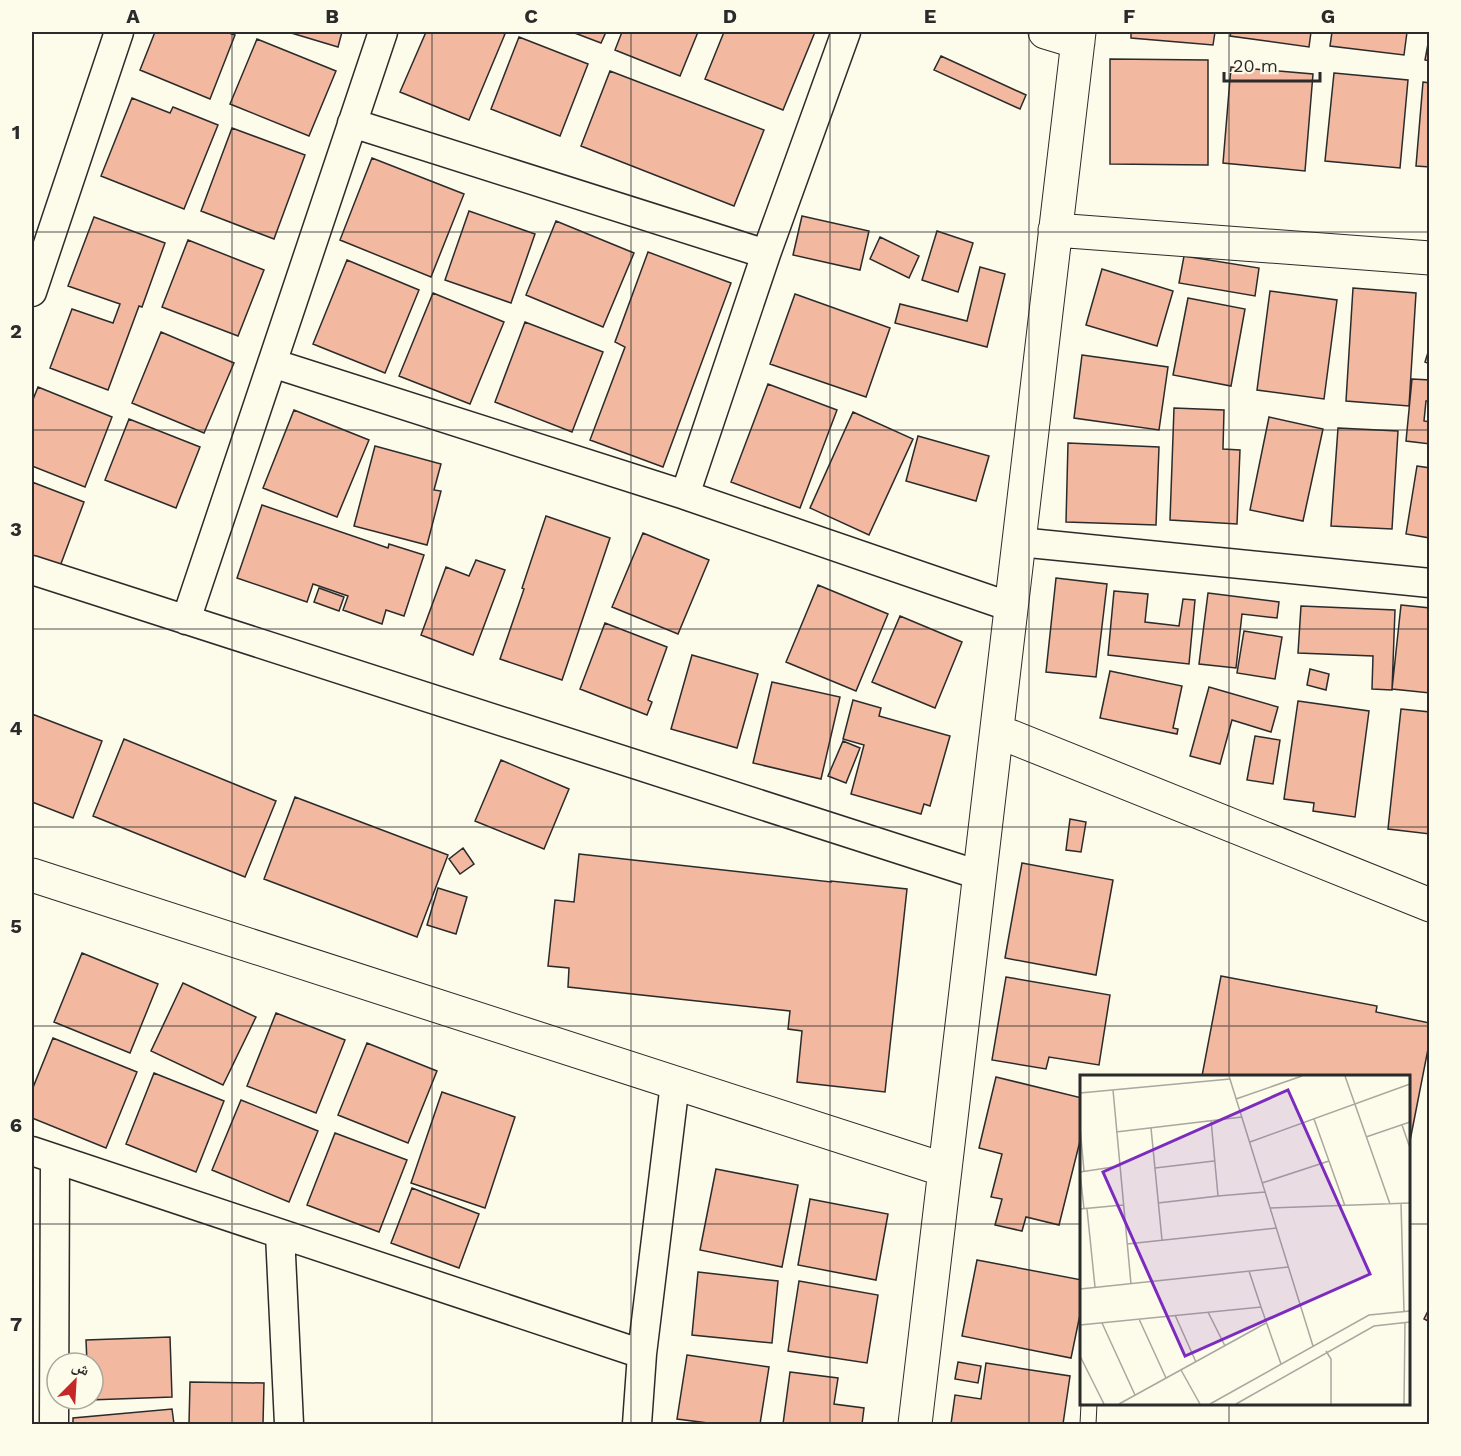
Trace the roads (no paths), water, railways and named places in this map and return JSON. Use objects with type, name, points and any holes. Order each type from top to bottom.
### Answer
[{"type":"street","points":[[33,279],[119,32]]},
{"type":"street","points":[[186,620],[383,32]]},
{"type":"street","points":[[685,495],[766,254],[846,32]]},
{"type":"street","points":[[915,1425],[1078,37],[1045,32]]},
{"type":"street","points":[[352,123],[766,254]]},
{"type":"street","points":[[1055,230],[1430,258]]},
{"type":"street","points":[[272,363],[685,495],[1011,607]]},
{"type":"street","points":[[1019,542],[1430,583]]},
{"type":"street","points":[[32,570],[980,875]]},
{"type":"street","points":[[997,731],[1430,905]]},
{"type":"street","points":[[32,875],[945,1170]]},
{"type":"street","points":[[637,1425],[642,1354],[675,1083]]},
{"type":"street","points":[[54,1425],[43,1155],[642,1354]]},
{"type":"street","points":[[280,1234],[290,1425]]},
{"type":"lane","points":[[1088,1425],[1089,1405]]}]
